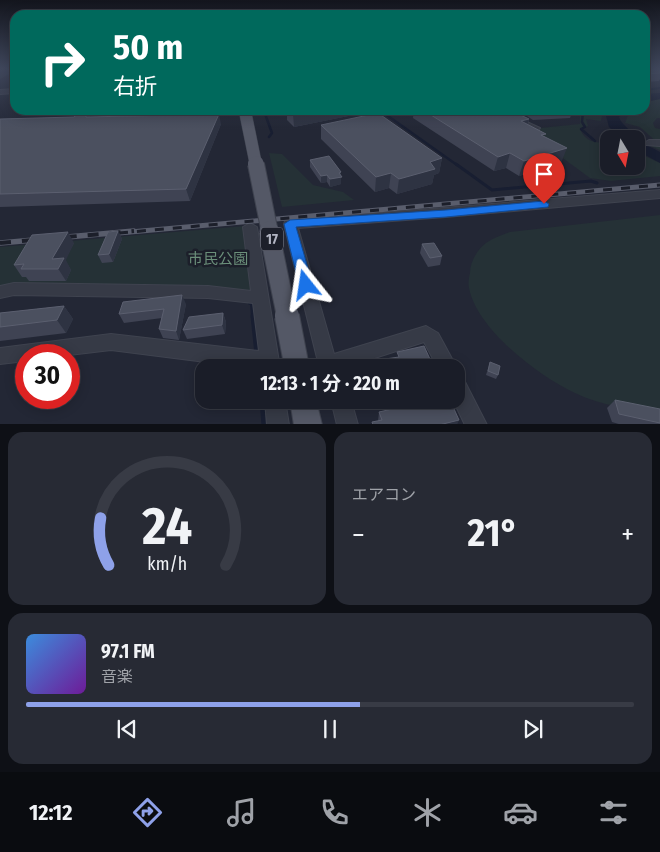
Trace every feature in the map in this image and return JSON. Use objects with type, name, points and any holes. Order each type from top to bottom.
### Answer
[{"type":"main road","name":"17","points":[[247,115],[295,359]]},
{"type":"main road","points":[[305,409],[308,424]]},
{"type":"street","points":[[505,115],[535,128]]},
{"type":"street","points":[[649,142],[660,143]]},
{"type":"street","points":[[327,359],[290,224],[446,214],[660,194]]},
{"type":"street","points":[[250,228],[270,359]]},
{"type":"street","points":[[0,292],[14,289],[198,292],[260,298]]},
{"type":"street","points":[[350,359],[426,334],[432,338],[443,359]]},
{"type":"street","points":[[0,356],[111,342],[252,359]]},
{"type":"street","points":[[465,402],[477,424]]},
{"type":"street","points":[[276,409],[278,424]]},
{"type":"street","points":[[344,409],[348,424]]},
{"type":"green space","points":[[660,99],[660,118],[657,118],[653,123],[655,128],[660,129],[660,150],[648,145],[659,144],[645,130],[625,123],[628,115],[650,115],[650,101]]},
{"type":"green space","points":[[580,115],[602,115],[601,121],[586,119],[588,126],[580,129],[585,137],[600,143],[600,175],[645,175],[645,156],[660,163],[660,176],[611,181],[590,178],[545,145],[534,131],[540,128],[580,124]]},
{"type":"green space","points":[[269,153],[282,154],[313,185],[343,192],[354,200],[282,207]]},
{"type":"green space","points":[[660,215],[660,412],[606,404],[575,393],[560,385],[511,350],[496,335],[474,304],[469,286],[471,265],[480,249],[495,238],[510,232]]},
{"type":"green space","name":"市民公園","points":[[245,226],[255,294],[0,289],[0,247]]},
{"type":"building","points":[[76,115],[86,115],[86,117],[219,115],[186,189],[0,194],[0,119],[74,117]]},
{"type":"building","points":[[368,115],[381,115],[442,158],[430,162],[435,169],[399,179],[391,173],[376,177],[321,125]]},
{"type":"building","points":[[431,115],[521,115],[529,119],[521,121],[546,134],[541,135],[567,148],[524,161],[510,153],[498,157]]},
{"type":"building","points":[[329,156],[341,172],[339,173],[342,177],[330,179],[327,175],[321,176],[310,160]]},
{"type":"building","points":[[118,231],[109,254],[98,255],[108,232]]},
{"type":"building","points":[[68,232],[52,259],[64,258],[58,269],[21,269],[24,264],[14,265],[32,235]]},
{"type":"building","points":[[434,243],[442,256],[430,258],[422,244]]},
{"type":"building","points":[[182,295],[176,331],[159,329],[164,309],[119,314],[123,302]]},
{"type":"building","points":[[64,306],[57,320],[0,327],[0,313]]},
{"type":"building","points":[[223,313],[222,325],[183,330],[189,317]]},
{"type":"building","points":[[424,346],[430,359],[385,359],[399,357],[397,352]]},
{"type":"building","points":[[490,362],[500,366],[498,375],[488,371]]},
{"type":"building","points":[[615,400],[660,409],[660,423],[619,414]]},
{"type":"building","points":[[392,409],[454,409],[459,420],[443,424],[373,424],[372,422],[382,420],[379,412]]},
{"type":"waterway","points":[[650,89],[654,89]]},
{"type":"waterway","points":[[650,97],[660,96]]},
{"type":"waterway","points":[[265,115],[272,133],[269,137]]},
{"type":"waterway","points":[[387,115],[457,165]]},
{"type":"waterway","points":[[583,115],[582,122],[585,127],[581,129],[595,141]]},
{"type":"waterway","points":[[614,115],[612,116],[614,124],[621,130]]},
{"type":"waterway","points":[[645,149],[660,158]]},
{"type":"waterway","points":[[456,164],[492,190],[591,181],[597,183]]},
{"type":"waterway","points":[[250,303],[252,303],[253,318]]},
{"type":"waterway","points":[[253,316],[257,354]]},
{"type":"waterway","points":[[263,409],[264,424]]},
{"type":"railway","points":[[119,233],[660,185]]},
{"type":"railway","points":[[0,243],[134,231]]},
{"type":"route","points":[[306,285],[290,224],[446,214],[544,204]]}]
